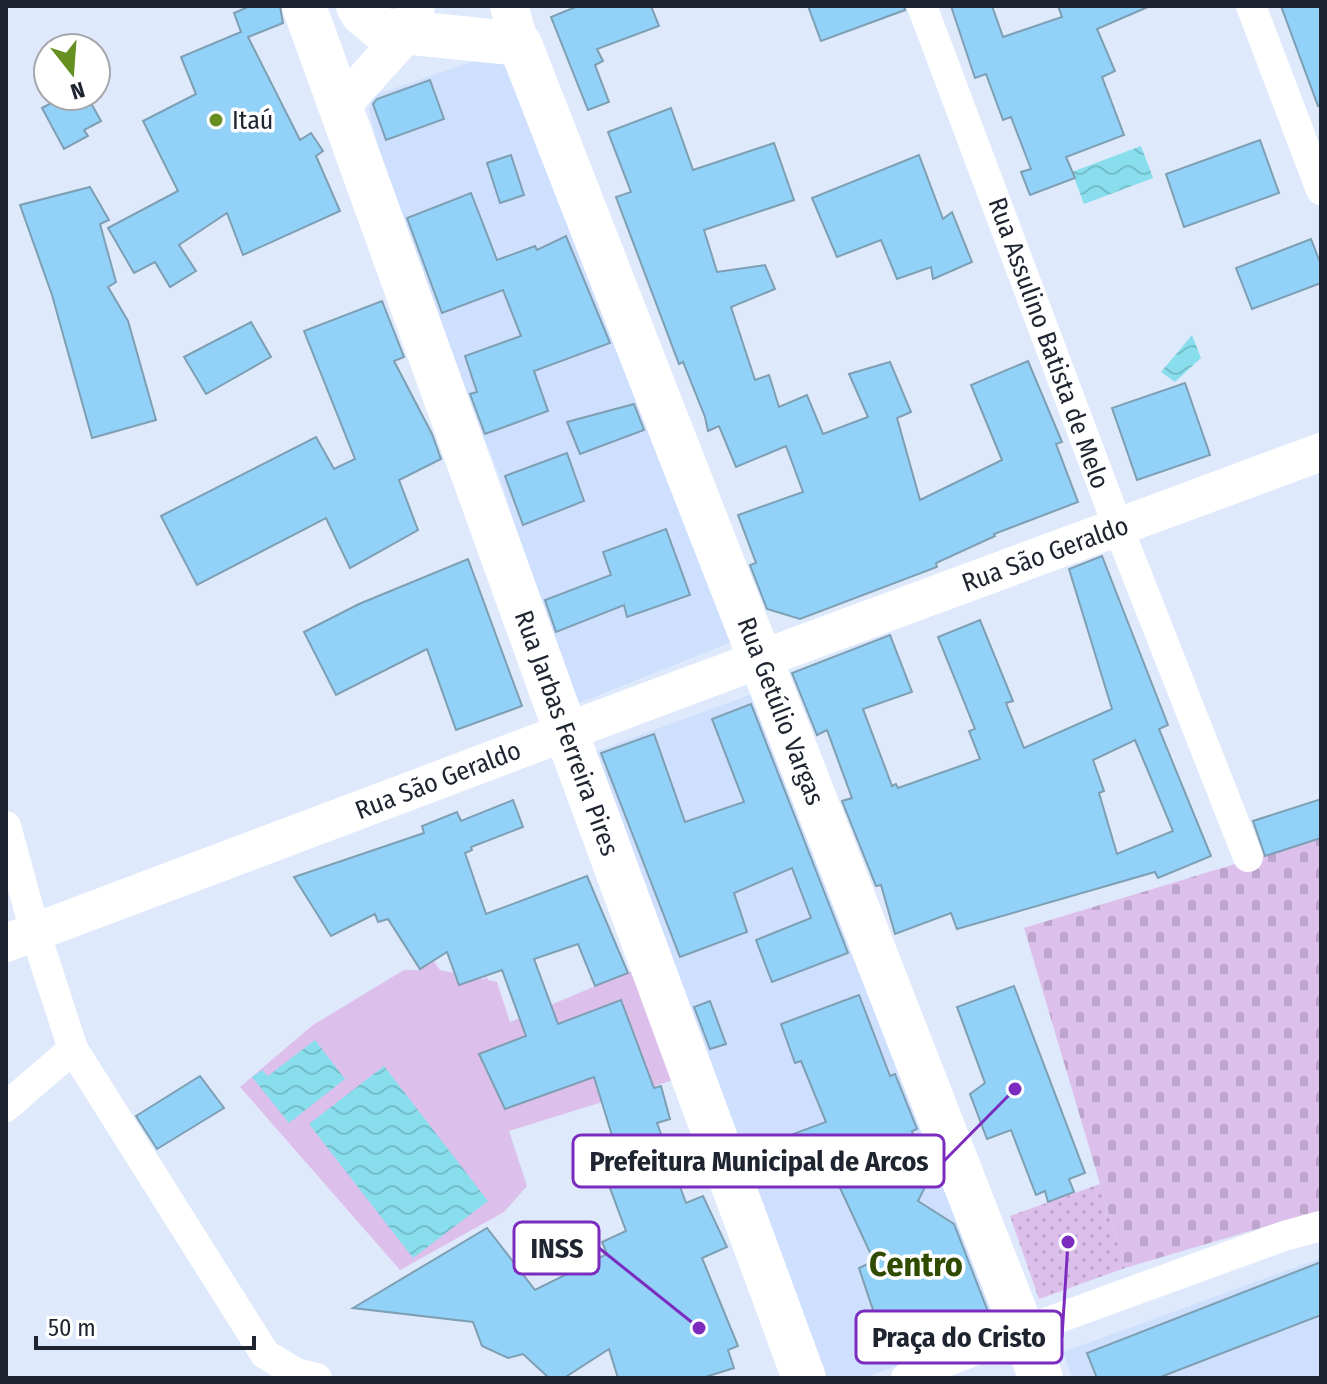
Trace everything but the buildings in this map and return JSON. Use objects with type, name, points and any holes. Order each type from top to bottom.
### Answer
[{"type":"main road","name":"Rua Jarbas Ferreira Pires","points":[[304,6],[566,732],[804,1378]]},
{"type":"main road","name":"Rua Getúlio Vargas","points":[[358,6],[382,30],[411,19],[515,25],[1041,1378]]},
{"type":"street","name":"Rua Assulino Batista de Melo","points":[[922,6],[1118,527],[1248,857]]},
{"type":"street","points":[[1251,6],[1321,190]]},
{"type":"street","points":[[336,97],[411,19]]},
{"type":"street","name":"Rua São Geraldo","points":[[20,937],[1321,452]]},
{"type":"street","points":[[6,826],[20,937],[73,1049],[265,1354],[296,1373],[317,1378]]},
{"type":"street","points":[[6,1107],[73,1049]]},
{"type":"street","points":[[906,1378],[1023,1331],[1284,1236],[1321,1226]]},
{"type":"shaded area","points":[[505,51],[734,641],[577,704],[499,475],[397,221],[369,110],[372,96]]},
{"type":"shaded area","points":[[763,690],[1005,1325],[864,1378],[829,1378],[822,1371],[594,752]]},
{"type":"shaded area","points":[[1321,1258],[1321,1378],[1072,1378],[1063,1352]]},
{"type":"green space","points":[[1321,838],[1321,1210],[1125,1268],[1024,928]]},
{"type":"green space","points":[[434,961],[440,970],[483,979],[487,977],[497,982],[510,1022],[641,967],[680,1078],[509,1131],[527,1186],[504,1212],[400,1270],[240,1087],[313,1025],[404,970],[418,970]]},
{"type":"green space","points":[[1100,1184],[1125,1268],[1039,1299],[1010,1216]]},
{"type":"water","points":[[1141,146],[1153,178],[1084,204],[1072,172]]},
{"type":"water","points":[[1192,335],[1201,358],[1175,382],[1161,372]]},
{"type":"water","points":[[315,1040],[345,1079],[289,1123],[252,1077],[262,1070],[268,1076]]},
{"type":"water","points":[[384,1066],[488,1201],[413,1258],[309,1124]]},
{"type":"place","name":"Itaú","points":[[216,120]]},
{"type":"place","name":"Prefeitura Municipal de Arcos","points":[[1015,1089]]},
{"type":"place","name":"Praça do Cristo","points":[[1068,1242]]},
{"type":"place","name":"INSS","points":[[699,1328]]},
{"type":"district","name":"Centro","points":[[916,1264]]}]
